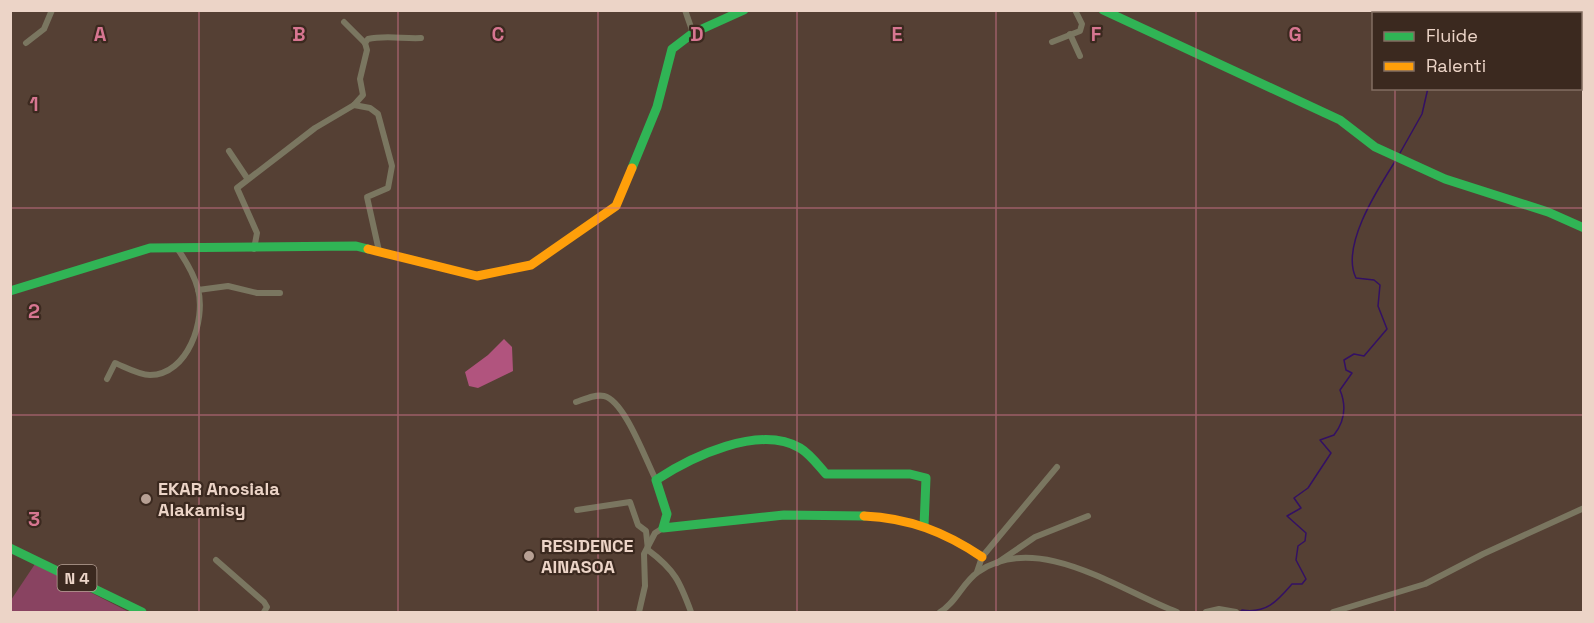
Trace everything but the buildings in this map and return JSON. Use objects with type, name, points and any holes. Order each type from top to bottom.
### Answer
[{"type":"street","points":[[26,43],[44,29],[52,10]]},
{"type":"street","points":[[685,10],[693,33]]},
{"type":"street","points":[[10,291],[150,248],[236,246],[254,249],[316,244],[356,246],[477,276],[502,273],[531,265],[616,206],[657,107],[672,49],[693,33],[744,10]]},
{"type":"street","points":[[1052,42],[1080,31],[1082,24],[1075,10]]},
{"type":"street","points":[[1102,10],[1340,120],[1375,147],[1445,179],[1548,212],[1584,228]]},
{"type":"street","points":[[254,249],[257,233],[237,188],[247,178],[315,128],[354,105],[363,95],[360,79],[367,50],[365,43],[344,22]]},
{"type":"street","points":[[1070,34],[1080,56]]},
{"type":"street","points":[[365,43],[368,39],[377,37],[400,40],[421,38]]},
{"type":"street","points":[[354,105],[370,108],[378,114],[392,166],[388,188],[367,197],[379,251]]},
{"type":"street","points":[[229,151],[247,178]]},
{"type":"street","points":[[107,379],[115,363],[149,376],[170,371],[185,356],[201,313],[198,290],[190,267],[177,248]]},
{"type":"street","points":[[198,290],[228,286],[257,293],[280,293]]},
{"type":"street","points":[[576,402],[596,395],[606,396],[614,402],[628,423],[656,480],[667,514],[663,528]]},
{"type":"street","points":[[656,480],[694,458],[749,440],[797,446],[826,474],[910,474],[927,478],[924,526]]},
{"type":"street","points":[[943,612],[977,572],[982,557],[1057,467]]},
{"type":"street","points":[[577,510],[630,502],[638,525],[646,531],[648,550],[669,565],[678,578],[691,612]]},
{"type":"street","points":[[1333,612],[1425,584],[1483,554],[1584,508]]},
{"type":"street","points":[[639,612],[645,586],[644,554],[655,533],[663,528],[792,513],[858,514],[924,526],[960,539],[982,557]]},
{"type":"street","points":[[977,572],[996,563],[1035,537],[1088,516]]},
{"type":"street","name":"N 4","points":[[10,548],[87,583],[142,612]]},
{"type":"street","points":[[216,560],[264,602],[267,607],[264,612]]},
{"type":"street","points":[[996,563],[1026,560],[1067,564],[1092,572],[1152,603],[1177,612]]},
{"type":"street","points":[[1206,612],[1219,609],[1236,612]]},
{"type":"shaded area","points":[[504,339],[512,347],[513,371],[478,388],[469,386],[465,372],[488,355]]},
{"type":"shaded area","points":[[35,564],[129,612],[11,612],[11,600]]},
{"type":"waterway","points":[[1400,153],[1422,114],[1428,90]]},
{"type":"waterway","points":[[1240,612],[1265,608],[1277,600],[1292,584],[1302,584],[1306,579],[1296,560],[1298,546],[1305,541],[1306,533],[1287,516],[1301,508],[1294,498],[1308,488],[1331,453],[1320,440],[1334,435],[1343,419],[1344,402],[1340,390],[1352,373],[1346,370],[1344,360],[1354,354],[1364,356],[1387,329],[1378,306],[1380,285],[1374,280],[1356,278],[1352,265],[1353,250],[1364,217],[1396,160]]},
{"type":"traffic: fast","points":[[632,168],[657,107],[672,49],[693,33],[744,10]]},
{"type":"traffic: fast","points":[[1103,10],[1340,120],[1375,147],[1445,179],[1548,212],[1584,228]]},
{"type":"traffic: fast","points":[[10,291],[150,248],[356,246],[368,249]]},
{"type":"traffic: fast","points":[[864,516],[784,515],[663,528],[667,514],[656,480],[706,453],[726,446],[765,440],[783,442],[804,450],[826,474],[910,474],[926,478],[924,526]]},
{"type":"traffic: fast","points":[[10,548],[142,612]]},
{"type":"traffic: slow","points":[[368,249],[477,276],[531,265],[616,206],[632,168]]},
{"type":"traffic: slow","points":[[864,516],[896,520],[926,528],[954,540],[982,557]]},
{"type":"place","name":"EKAR Anosiala Alakamisy","points":[[146,499]]},
{"type":"place","name":"RESIDENCE AINASOA","points":[[529,556]]}]
